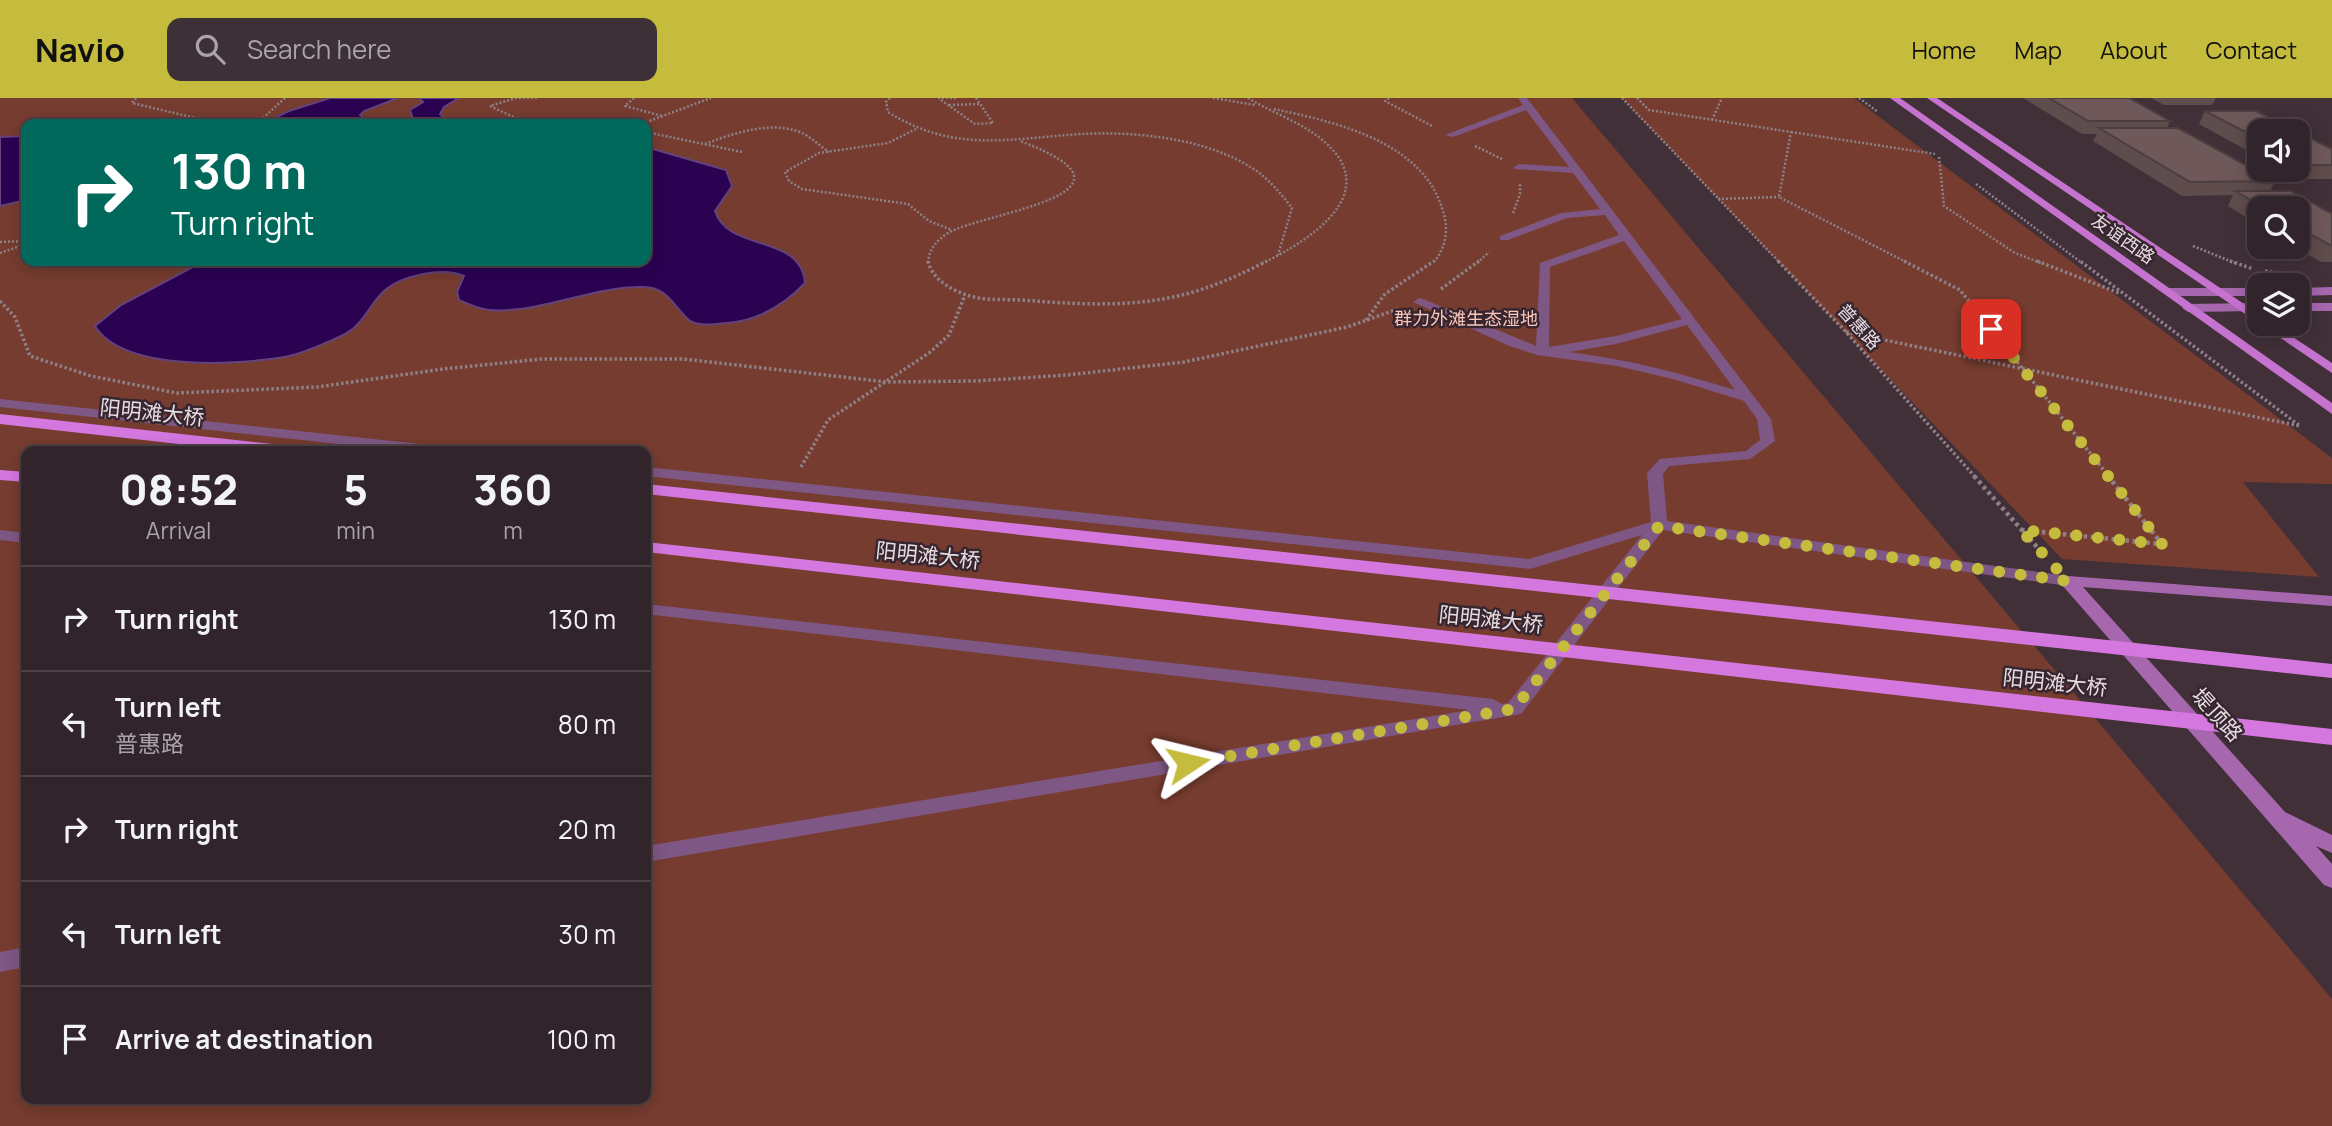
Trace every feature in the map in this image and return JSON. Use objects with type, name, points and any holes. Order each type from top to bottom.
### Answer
[{"type":"highway","name":"阳明滩大桥","points":[[0,419],[245,446]]},
{"type":"highway","points":[[0,475],[21,477]]},
{"type":"highway","name":"阳明滩大桥","points":[[651,490],[2332,671]]},
{"type":"highway","name":"阳明滩大桥","points":[[651,548],[2332,737]]},
{"type":"main road","name":"友谊西路","points":[[1894,98],[2332,410]]},
{"type":"main road","name":"友谊西路","points":[[1931,98],[2247,311]]},
{"type":"main road","points":[[2310,292],[2332,291]]},
{"type":"main road","points":[[2168,292],[2247,292]]},
{"type":"main road","points":[[2188,307],[2247,307]]},
{"type":"main road","points":[[2310,307],[2332,307]]},
{"type":"main road","points":[[2283,336],[2332,369]]},
{"type":"main road","points":[[2068,581],[2332,601]]},
{"type":"main road","name":"堤顶路","points":[[2068,581],[2332,879]]},
{"type":"main road","points":[[2272,812],[2332,845]]},
{"type":"lane","points":[[651,853],[1514,709],[1659,526],[1655,473],[1665,462],[1750,455],[1768,441],[1764,419],[1525,102],[1450,135]]},
{"type":"lane","points":[[1520,167],[1576,170]]},
{"type":"lane","points":[[1504,238],[1565,215],[1608,212]]},
{"type":"lane","points":[[1542,352],[1544,265],[1626,236]]},
{"type":"lane","points":[[1419,302],[1542,352],[1629,365],[1748,397]]},
{"type":"lane","points":[[1542,352],[1616,340],[1689,321]]},
{"type":"lane","points":[[0,403],[402,446]]},
{"type":"lane","points":[[651,472],[1530,564],[1659,526],[2068,581]]},
{"type":"lane","points":[[0,535],[21,537]]},
{"type":"lane","points":[[651,610],[1514,709]]},
{"type":"lane","points":[[0,962],[21,958]]},
{"type":"path","points":[[136,98],[132,103],[200,119]]},
{"type":"path","points":[[256,119],[263,118],[285,98]]},
{"type":"path","points":[[517,119],[490,106],[516,98],[538,98]]},
{"type":"path","points":[[634,98],[625,106],[663,116]]},
{"type":"path","points":[[651,124],[663,116],[711,98]]},
{"type":"path","points":[[890,98],[886,102],[888,112],[916,129],[969,138],[1020,141],[1084,134],[1167,141],[1204,149],[1249,166],[1265,177],[1292,208],[1277,256]]},
{"type":"path","points":[[939,99],[958,98]]},
{"type":"path","points":[[939,99],[975,124],[993,123],[976,98]]},
{"type":"path","points":[[1213,98],[1330,123],[1391,149],[1403,155],[1427,177],[1443,199],[1448,235],[1437,259],[1385,294],[1365,321]]},
{"type":"path","points":[[1020,141],[1065,159],[1072,168],[1074,177],[1070,185],[1062,195],[1050,201],[953,230],[936,242],[928,259],[930,269],[947,286],[965,295],[985,298],[1084,303],[1180,296],[1218,285],[1277,256],[1319,230],[1340,208],[1345,181],[1339,160],[1323,142],[1287,117],[1248,98]]},
{"type":"path","points":[[0,301],[15,317],[30,356],[91,376],[177,393],[317,387],[443,369],[543,359],[683,359],[887,382],[976,381],[1067,375],[1184,362],[1347,327],[1419,302],[1468,272],[1504,238],[1520,194],[1520,167],[1385,101],[1389,98]]},
{"type":"path","name":"普惠路","points":[[1622,98],[1846,332],[2068,581]]},
{"type":"path","points":[[1637,98],[1648,110]]},
{"type":"path","points":[[1712,120],[1722,98]]},
{"type":"path","points":[[948,105],[979,104]]},
{"type":"path","points":[[1633,109],[1935,154]]},
{"type":"path","points":[[705,144],[749,130],[777,129],[804,134],[828,152]]},
{"type":"path","points":[[916,129],[888,143],[828,152],[799,162],[785,172],[789,181],[802,189],[908,204],[929,221],[953,230]]},
{"type":"path","points":[[651,130],[742,152]]},
{"type":"path","points":[[1779,197],[1791,132]]},
{"type":"path","points":[[1940,157],[1944,206],[2015,253],[2127,296]]},
{"type":"path","points":[[1718,199],[1779,197],[1960,290],[2162,544],[2021,530]]},
{"type":"path","points":[[0,242],[21,242]]},
{"type":"path","points":[[2187,243],[2246,267],[2278,273]]},
{"type":"path","points":[[0,253],[21,244]]},
{"type":"path","points":[[1846,332],[2300,426],[2083,263]]},
{"type":"path","points":[[790,486],[828,420],[929,354],[949,335],[965,295]]},
{"type":"green space","name":"群力外滩生态湿地","points":[[0,98],[1572,98],[2332,999],[2332,1126],[0,1126]]},
{"type":"green space","points":[[1622,98],[1854,98],[2332,458],[2332,484],[2243,482],[2319,577],[2062,559]]},
{"type":"shaded area","points":[[330,98],[398,98],[364,111],[360,115],[364,119],[272,119]]},
{"type":"shaded area","points":[[419,98],[459,98],[444,107],[440,114],[445,119],[413,119],[410,110],[423,102]]},
{"type":"shaded area","points":[[21,136],[21,201],[0,206],[0,137]]},
{"type":"shaded area","points":[[651,148],[726,170],[732,186],[715,211],[722,224],[734,233],[778,249],[791,257],[801,267],[805,283],[788,299],[759,316],[737,322],[697,324],[689,320],[664,294],[651,288],[604,291],[527,308],[485,309],[459,300],[457,292],[464,276],[445,272],[422,274],[400,281],[383,292],[354,328],[339,337],[289,356],[215,363],[157,359],[131,352],[110,341],[95,326],[121,305],[195,266],[651,266]]},
{"type":"building","points":[[2049,98],[2129,98],[2170,121],[2088,121]]},
{"type":"building","points":[[2205,111],[2256,111],[2272,119],[2247,119],[2247,133]]},
{"type":"building","points":[[2099,128],[2178,128],[2247,166],[2247,181],[2190,182]]},
{"type":"building","points":[[2310,138],[2332,149],[2332,165],[2310,165]]},
{"type":"building","points":[[2235,191],[2291,191],[2300,196],[2247,196]]},
{"type":"building","points":[[2310,202],[2332,214],[2332,246],[2310,234]]},
{"type":"route","points":[[1188,763],[1514,709],[1659,526],[2068,581],[2021,530],[2162,544],[1991,329]]}]
